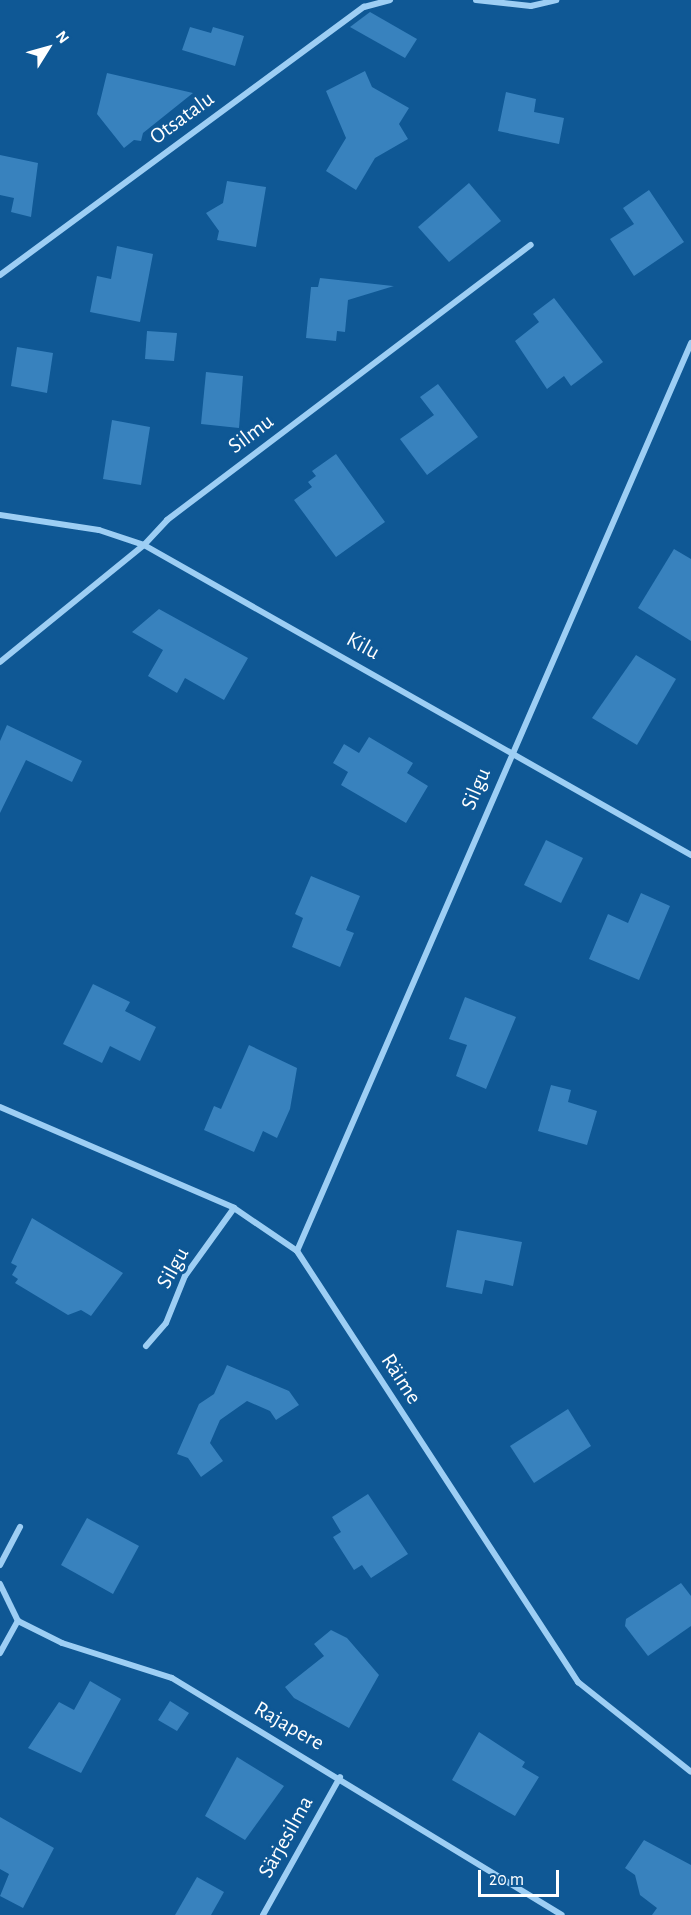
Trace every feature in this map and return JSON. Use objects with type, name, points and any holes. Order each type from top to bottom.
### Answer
[{"type":"street","name":"Otsatalu","points":[[0,275],[364,7],[390,0]]},
{"type":"street","points":[[476,0],[531,6],[556,0]]},
{"type":"street","name":"Silmu","points":[[0,662],[144,545],[167,520],[531,245]]},
{"type":"street","name":"Silgu","points":[[297,1251],[512,750],[691,343]]},
{"type":"street","name":"Kilu","points":[[0,515],[99,530],[144,545],[512,750],[691,855]]},
{"type":"street","name":"Räime","points":[[0,1107],[234,1208],[297,1251],[578,1682],[691,1772]]},
{"type":"street","name":"Silgu","points":[[146,1346],[166,1323],[185,1275],[234,1208]]},
{"type":"street","points":[[0,1564],[20,1527]]},
{"type":"street","points":[[0,1584],[18,1621],[0,1653]]},
{"type":"street","name":"Rajapere","points":[[18,1621],[62,1643],[172,1678],[340,1777],[562,1915]]},
{"type":"street","name":"Särjesilma","points":[[263,1915],[340,1777]]},
{"type":"building","points":[[370,12],[417,39],[405,58],[350,27]]},
{"type":"building","points":[[190,27],[211,33],[213,27],[244,36],[235,66],[182,50]]},
{"type":"building","points":[[365,71],[372,87],[409,108],[399,124],[408,139],[375,158],[356,190],[326,171],[346,138],[326,91]]},
{"type":"building","points":[[107,73],[193,93],[143,133],[141,141],[134,140],[124,148],[97,114]]},
{"type":"building","points":[[506,92],[536,99],[534,112],[564,118],[559,144],[498,131]]},
{"type":"building","points":[[0,155],[38,163],[31,217],[11,212],[14,198],[0,195]]},
{"type":"building","points":[[227,181],[266,187],[256,247],[217,240],[219,231],[206,213],[223,203]]},
{"type":"building","points":[[469,183],[501,221],[449,262],[418,227]]},
{"type":"building","points":[[649,190],[684,242],[634,276],[610,239],[634,224],[623,208]]},
{"type":"building","points":[[117,246],[153,254],[140,322],[90,312],[97,276],[111,279]]},
{"type":"building","points":[[320,278],[394,286],[348,300],[345,332],[337,331],[336,341],[306,338],[311,287],[318,287]]},
{"type":"building","points":[[554,298],[603,362],[571,386],[564,376],[547,389],[515,341],[539,322],[533,314]]},
{"type":"building","points":[[147,331],[177,333],[174,361],[145,359]]},
{"type":"building","points":[[17,347],[53,353],[47,393],[11,386]]},
{"type":"building","points":[[206,372],[243,376],[239,428],[201,424]]},
{"type":"building","points":[[438,384],[478,437],[427,475],[400,439],[434,415],[420,397]]},
{"type":"building","points":[[112,420],[150,427],[141,485],[103,479]]},
{"type":"building","points":[[336,454],[385,522],[336,557],[294,500],[312,487],[308,482],[316,476],[312,471]]},
{"type":"building","points":[[674,549],[691,559],[691,641],[638,608]]},
{"type":"building","points":[[159,609],[248,658],[224,700],[185,678],[177,693],[148,676],[163,650],[132,632]]},
{"type":"building","points":[[636,655],[676,679],[637,745],[592,718]]},
{"type":"building","points":[[7,725],[82,761],[72,782],[26,760],[0,813],[0,741]]},
{"type":"building","points":[[369,737],[413,763],[407,773],[428,786],[406,823],[341,785],[348,772],[333,763],[344,744],[359,753]]},
{"type":"building","points":[[546,840],[583,858],[561,903],[524,885]]},
{"type":"building","points":[[311,876],[360,896],[346,930],[354,933],[340,967],[292,947],[303,918],[295,914]]},
{"type":"building","points":[[641,893],[670,906],[639,980],[589,959],[608,914],[628,923]]},
{"type":"building","points":[[93,984],[130,1002],[125,1011],[156,1027],[140,1061],[110,1046],[102,1063],[63,1044]]},
{"type":"building","points":[[465,997],[516,1017],[486,1089],[456,1076],[467,1045],[449,1039]]},
{"type":"building","points":[[249,1045],[297,1068],[290,1109],[277,1138],[263,1131],[254,1152],[204,1130],[214,1106],[221,1109]]},
{"type":"building","points":[[551,1085],[571,1090],[568,1102],[597,1111],[587,1145],[538,1131]]},
{"type":"building","points":[[32,1218],[123,1273],[91,1316],[81,1310],[68,1315],[15,1283],[18,1279],[12,1275],[17,1266],[11,1263]]},
{"type":"building","points":[[457,1230],[522,1242],[513,1286],[485,1280],[482,1294],[446,1287]]},
{"type":"building","points":[[227,1365],[289,1391],[299,1405],[276,1420],[270,1411],[247,1401],[220,1420],[210,1443],[223,1461],[201,1477],[188,1458],[177,1454],[199,1404],[214,1394]]},
{"type":"building","points":[[568,1409],[591,1446],[534,1483],[510,1446]]},
{"type":"building","points":[[368,1494],[408,1554],[371,1578],[362,1565],[354,1570],[333,1537],[341,1532],[332,1517]]},
{"type":"building","points":[[87,1518],[139,1546],[113,1594],[61,1565]]},
{"type":"building","points":[[681,1583],[691,1596],[691,1626],[648,1656],[625,1626],[626,1619]]},
{"type":"building","points":[[331,1630],[347,1638],[379,1675],[349,1728],[294,1698],[285,1687],[324,1656],[314,1644]]},
{"type":"building","points":[[90,1681],[121,1699],[81,1773],[28,1748],[59,1702],[74,1710]]},
{"type":"building","points":[[170,1701],[189,1713],[177,1731],[158,1720]]},
{"type":"building","points":[[479,1732],[525,1762],[522,1767],[539,1777],[515,1816],[452,1780]]},
{"type":"building","points":[[237,1757],[284,1786],[245,1840],[205,1816]]},
{"type":"building","points":[[0,1817],[54,1848],[23,1908],[0,1896],[9,1874],[0,1869]]},
{"type":"building","points":[[644,1840],[691,1865],[691,1915],[652,1915],[657,1908],[640,1895],[635,1875],[625,1868]]},
{"type":"building","points":[[197,1877],[224,1892],[211,1915],[175,1915]]}]
